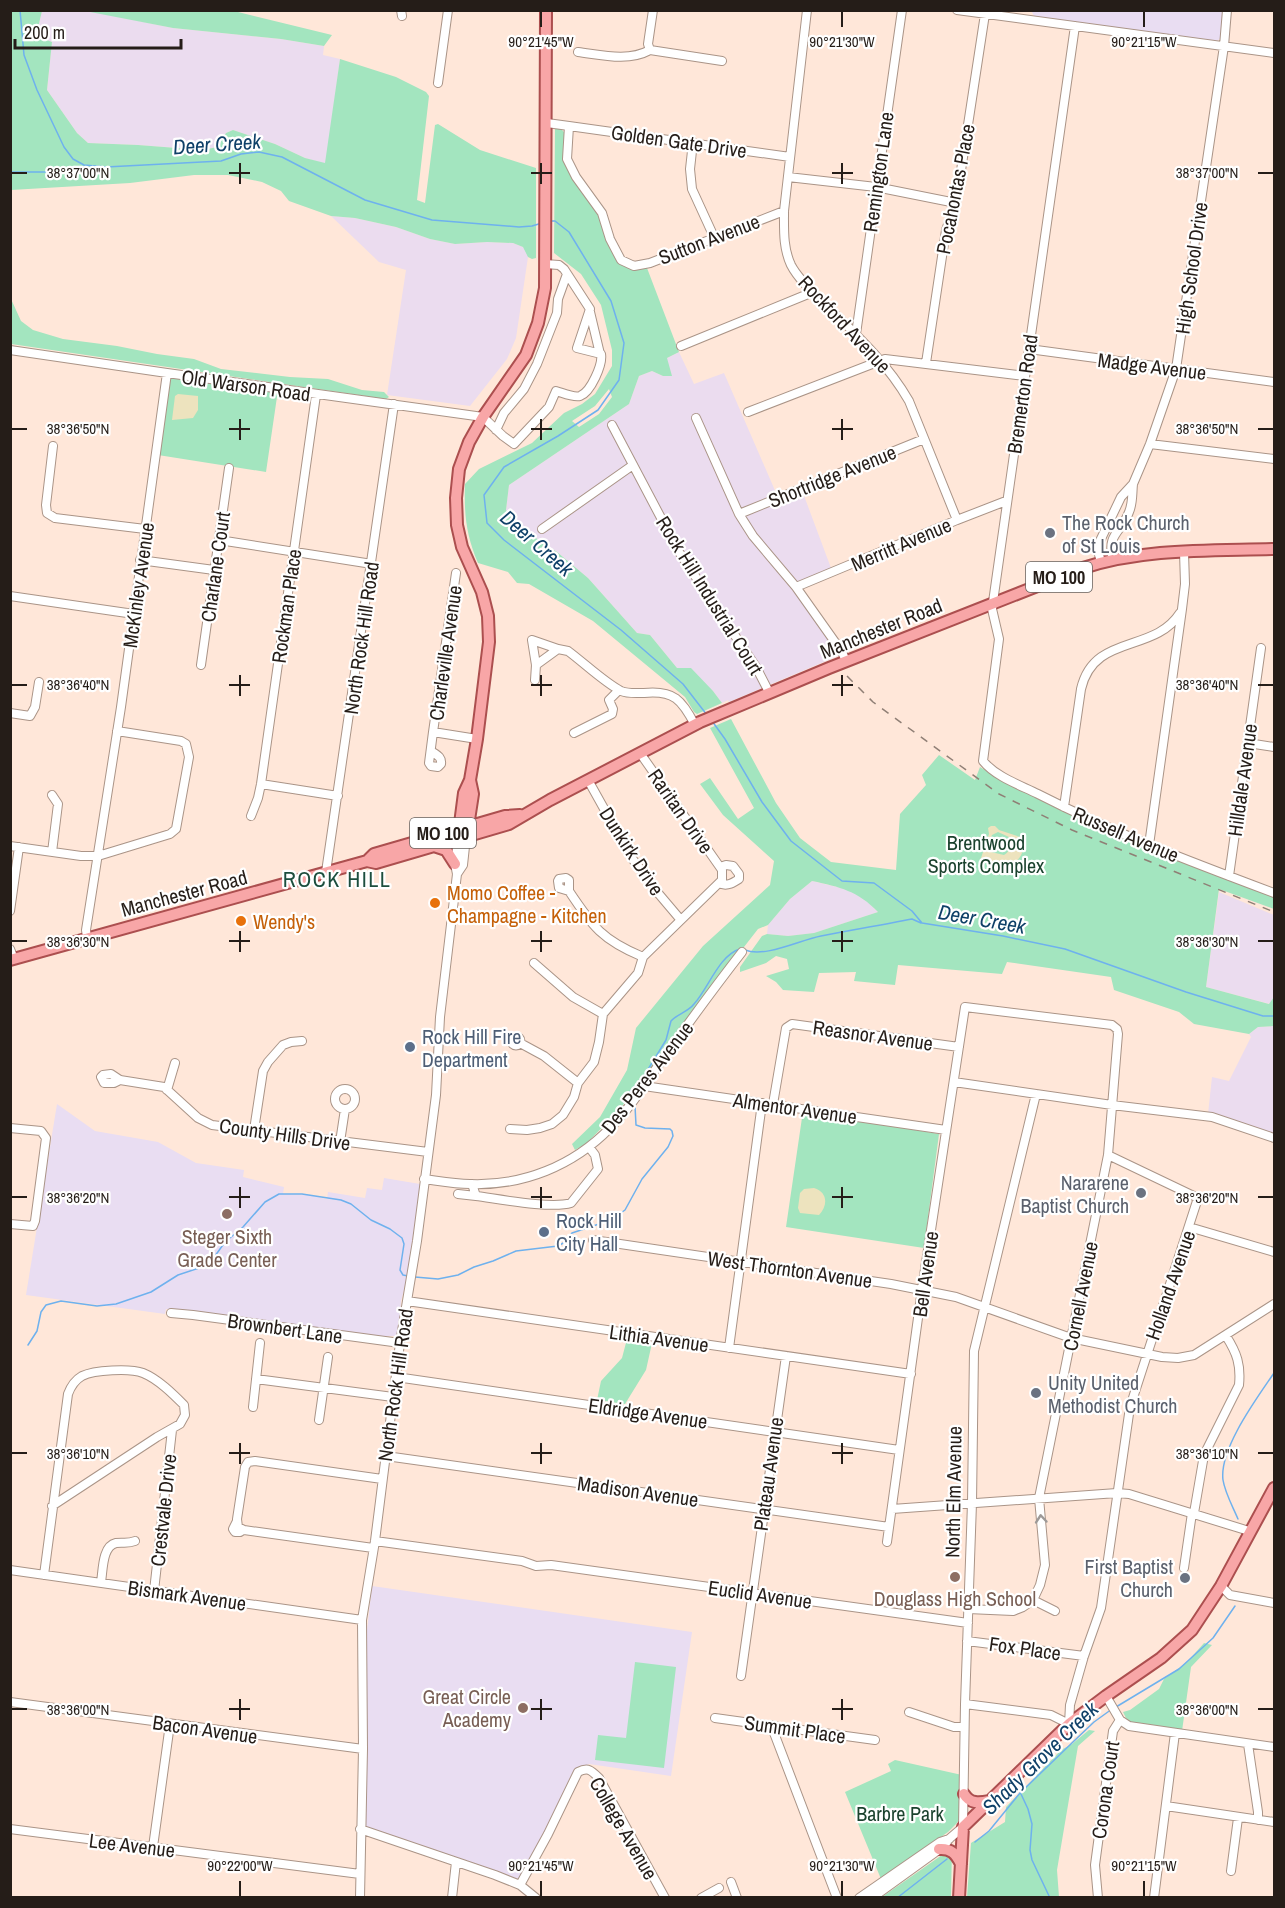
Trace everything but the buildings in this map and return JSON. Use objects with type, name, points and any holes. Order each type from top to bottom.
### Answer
[{"type":"main road","points":[[463,833],[464,793],[470,780],[477,739],[489,642],[488,616],[482,592],[462,547],[457,525],[456,498],[459,469],[469,442],[483,417],[526,355],[538,323],[545,288],[546,10]]},
{"type":"main road","name":"Manchester Road","points":[[12,956],[87,938],[366,861],[374,854],[508,824],[698,723],[846,661],[1101,562],[1138,555],[1275,549]]},
{"type":"main road","points":[[463,833],[473,794],[470,780]]},
{"type":"main road","points":[[470,810],[475,818],[484,822]]},
{"type":"main road","name":"Manchester Road","points":[[366,861],[376,863],[434,846],[484,822],[505,816],[522,815]]},
{"type":"main road","points":[[434,846],[446,850],[456,869]]},
{"type":"main road","points":[[963,1827],[1069,1724],[1108,1699],[1161,1658],[1192,1630],[1221,1586],[1275,1488]]},
{"type":"main road","points":[[964,1794],[968,1800],[974,1802],[989,1801]]},
{"type":"main road","name":"North Elm Avenue","points":[[959,1898],[963,1827]]},
{"type":"main road","points":[[939,1849],[949,1849],[961,1864]]},
{"type":"street","points":[[438,83],[448,10]]},
{"type":"street","points":[[650,51],[648,44],[652,10]]},
{"type":"street","name":"Rockford Avenue","points":[[807,10],[784,211],[784,242],[787,255],[792,267],[813,292],[856,334],[900,386],[909,401],[957,520]]},
{"type":"street","name":"Remington Lane","points":[[856,334],[902,10]]},
{"type":"street","points":[[957,10],[985,14],[1026,15],[1075,26],[1275,53]]},
{"type":"street","name":"High School Drive","points":[[1101,562],[1098,551],[1099,543],[1121,497],[1132,484],[1150,444],[1176,369],[1224,46],[1227,10]]},
{"type":"street","name":"Pocahontas Place","points":[[926,363],[945,230],[956,203],[985,14]]},
{"type":"street","name":"Bremerton Road","points":[[983,761],[999,639],[992,612],[1075,26]]},
{"type":"street","points":[[578,52],[627,58],[650,51],[722,61]]},
{"type":"street","name":"Golden Gate Drive","points":[[547,123],[790,157]]},
{"type":"street","name":"Sutton Avenue","points":[[568,126],[567,159],[576,177],[602,213],[610,239],[621,260],[634,266],[784,211]]},
{"type":"street","points":[[693,142],[690,169],[692,189],[714,237]]},
{"type":"street","points":[[788,177],[876,187],[956,203]]},
{"type":"street","points":[[483,417],[514,444],[549,407],[556,391],[580,396],[588,390],[602,362],[589,310],[559,265],[545,264]]},
{"type":"street","points":[[496,430],[504,413],[524,389],[537,364],[557,313],[558,299],[567,274]]},
{"type":"street","points":[[681,346],[813,292]]},
{"type":"street","points":[[589,310],[577,348],[600,354]]},
{"type":"street","name":"Old Warson Road","points":[[10,350],[483,417]]},
{"type":"street","name":"Madge Avenue","points":[[1029,350],[1275,381]]},
{"type":"street","points":[[748,412],[879,360],[895,358],[1025,376]]},
{"type":"street","name":"McKinley Avenue","points":[[87,938],[86,930],[117,731],[167,374]]},
{"type":"street","name":"Rockman Place","points":[[251,816],[261,784],[316,394]]},
{"type":"street","name":"North Rock Hill Road","points":[[326,872],[394,404]]},
{"type":"street","points":[[696,418],[739,513],[753,536],[796,587],[846,661]]},
{"type":"street","name":"Rock Hill Industrial Court","points":[[612,425],[679,552],[756,667],[769,692]]},
{"type":"street","name":"Shortridge Avenue","points":[[739,513],[924,439]]},
{"type":"street","points":[[1150,444],[1275,459]]},
{"type":"street","points":[[53,446],[46,513],[55,518],[145,529]]},
{"type":"street","points":[[542,529],[633,465]]},
{"type":"street","name":"Charlane Court","points":[[201,665],[229,468]]},
{"type":"street","name":"High School Drive","points":[[1113,559],[1110,549],[1116,531],[1124,524],[1130,510],[1132,484]]},
{"type":"street","name":"Merritt Avenue","points":[[796,587],[1006,501]]},
{"type":"street","points":[[219,540],[372,564]]},
{"type":"street","points":[[1149,845],[1185,584],[1184,552]]},
{"type":"street","points":[[140,560],[214,570]]},
{"type":"street","name":"Charleville Avenue","points":[[431,751],[456,573]]},
{"type":"street","points":[[10,596],[134,614]]},
{"type":"street","points":[[1064,807],[1081,689],[1086,672],[1097,660],[1113,649],[1160,632],[1171,624],[1182,609]]},
{"type":"street","points":[[1160,632],[1178,638]]},
{"type":"street","points":[[535,680],[536,665],[532,640],[568,651],[619,690],[631,693],[660,693],[676,697],[698,723]]},
{"type":"street","name":"Hilldale Avenue","points":[[1229,876],[1261,648]]},
{"type":"street","points":[[536,665],[558,649]]},
{"type":"street","points":[[10,713],[30,716],[35,707],[39,682]]},
{"type":"street","points":[[574,733],[612,714],[613,709],[609,700],[619,690]]},
{"type":"street","points":[[10,911],[15,847],[81,856],[98,855],[170,834],[176,828],[189,757],[186,744],[181,741],[117,731]]},
{"type":"street","name":"Charleville Avenue","points":[[433,732],[477,739]]},
{"type":"street","points":[[1248,743],[1275,747]]},
{"type":"street","name":"Raritan Drive","points":[[640,753],[721,869]]},
{"type":"street","name":"Russell Avenue","points":[[983,761],[993,770],[1064,807],[1149,845],[1275,893]]},
{"type":"street","name":"Dunkirk Drive","points":[[588,780],[631,857],[680,919]]},
{"type":"street","points":[[261,784],[338,796]]},
{"type":"street","points":[[52,795],[58,804],[52,852]]},
{"type":"street","name":"North Rock Hill Road","points":[[360,1898],[363,1749],[362,1620],[436,1095],[440,1017],[456,869],[463,833]]},
{"type":"street","points":[[510,1129],[527,1130],[552,1124],[563,1115],[574,1097],[578,1083],[594,1062],[603,1014],[638,973],[643,957],[680,919],[721,884],[730,884],[738,879],[739,874],[733,866],[726,865],[721,869],[721,884]]},
{"type":"street","points":[[569,891],[582,912],[602,935],[624,949],[643,957]]},
{"type":"street","name":"Des Peres Avenue","points":[[424,1179],[472,1184],[502,1182],[549,1171],[589,1148],[612,1127],[632,1102],[742,952]]},
{"type":"street","points":[[534,963],[573,997],[603,1014]]},
{"type":"street","name":"Bell Avenue","points":[[886,1542],[965,1007],[1112,1025],[1117,1029]]},
{"type":"street","name":"Reasnor Avenue","points":[[773,1104],[788,1025],[959,1047]]},
{"type":"street","name":"Cornell Avenue","points":[[1033,1600],[1045,1565],[1039,1498],[1108,1155],[1117,1029]]},
{"type":"street","points":[[254,1130],[263,1071],[283,1045],[302,1041]]},
{"type":"street","points":[[520,1043],[544,1056],[578,1083]]},
{"type":"street","points":[[167,1090],[175,1063]]},
{"type":"street","name":"County Hills Drive","points":[[120,1080],[164,1087],[198,1118],[212,1125],[428,1152]]},
{"type":"street","points":[[954,1082],[1212,1117],[1275,1138]]},
{"type":"street","name":"Almentor Avenue","points":[[644,1086],[946,1130]]},
{"type":"street","name":"North Elm Avenue","points":[[963,1827],[964,1704],[972,1503],[974,1351],[1036,1094]]},
{"type":"street","points":[[729,1348],[762,1103]]},
{"type":"street","points":[[340,1142],[345,1109]]},
{"type":"street","points":[[10,1128],[41,1131],[46,1136],[33,1226],[10,1224]]},
{"type":"street","points":[[458,1194],[527,1202],[565,1205],[571,1203],[598,1169],[595,1155],[589,1148]]},
{"type":"street","name":"Holland Avenue","points":[[1069,1724],[1070,1705],[1101,1608],[1130,1407],[1198,1198],[1108,1155]]},
{"type":"street","points":[[472,1184],[476,1196]]},
{"type":"street","points":[[1189,1227],[1275,1252]]},
{"type":"street","name":"West Thornton Avenue","points":[[593,1240],[922,1290],[956,1297],[1071,1338],[1146,1354],[1178,1358],[1194,1355],[1275,1304]]},
{"type":"street","name":"Lithia Avenue","points":[[407,1301],[911,1374]]},
{"type":"street","name":"Brownbert Lane","points":[[171,1313],[400,1343]]},
{"type":"street","points":[[1184,1568],[1204,1455],[1239,1385],[1240,1365],[1226,1336]]},
{"type":"street","points":[[253,1407],[260,1343]]},
{"type":"street","name":"Plateau Avenue","points":[[741,1676],[786,1356]]},
{"type":"street","points":[[319,1420],[328,1357]]},
{"type":"street","name":"Crestvale Drive","points":[[52,1506],[68,1394],[76,1380],[84,1374],[132,1370],[143,1373],[184,1405],[185,1415],[180,1424],[172,1430],[154,1591]]},
{"type":"street","name":"Eldridge Avenue","points":[[396,1377],[899,1449]]},
{"type":"street","points":[[256,1379],[393,1396]]},
{"type":"street","points":[[44,1575],[52,1506],[157,1437],[172,1430]]},
{"type":"street","name":"Madison Avenue","points":[[386,1456],[890,1527]]},
{"type":"street","name":"Euclid Avenue","points":[[382,1479],[249,1463],[240,1526],[522,1561],[537,1560],[551,1565],[968,1623]]},
{"type":"street","points":[[892,1509],[1117,1493],[1129,1494],[1249,1532]]},
{"type":"street","points":[[101,1582],[106,1552],[110,1546],[135,1541]]},
{"type":"street","name":"Bismark Avenue","points":[[10,1570],[362,1620]]},
{"type":"street","points":[[1221,1586],[1230,1595],[1275,1603]]},
{"type":"street","points":[[968,1609],[1013,1611],[1033,1600],[1055,1611]]},
{"type":"street","name":"Fox Place","points":[[967,1641],[1084,1656]]},
{"type":"street","points":[[1108,1699],[1120,1720],[1130,1726],[1275,1747]]},
{"type":"street","name":"Bacon Avenue","points":[[10,1702],[363,1749]]},
{"type":"street","points":[[964,1704],[1051,1715],[1069,1724]]},
{"type":"street","points":[[909,1712],[954,1727],[964,1726]]},
{"type":"street","name":"Summit Place","points":[[716,1718],[875,1740]]},
{"type":"street","name":"Corona Court","points":[[1098,1898],[1095,1865],[1113,1731],[1120,1720]]},
{"type":"street","points":[[153,1847],[170,1724]]},
{"type":"street","points":[[771,1725],[837,1898]]},
{"type":"street","points":[[1154,1898],[1175,1733]]},
{"type":"street","points":[[1248,1744],[1258,1820]]},
{"type":"street","name":"College Avenue","points":[[520,1885],[578,1772],[585,1769],[591,1770],[599,1778],[665,1898]]},
{"type":"street","points":[[1166,1806],[1275,1822]]},
{"type":"street","points":[[1231,1871],[1238,1818]]},
{"type":"street","points":[[872,1898],[939,1849],[963,1827]]},
{"type":"street","name":"Lee Avenue","points":[[10,1829],[360,1874]]},
{"type":"street","points":[[360,1829],[520,1885],[536,1898]]},
{"type":"street","points":[[859,1898],[940,1842],[949,1839]]},
{"type":"street","points":[[452,1898],[456,1863]]},
{"type":"street","points":[[731,1882],[737,1898]]},
{"type":"street","points":[[701,1898],[719,1888]]},
{"type":"shaded area","points":[[85,10],[173,28],[281,39],[324,46],[323,55],[340,59],[326,164],[233,130],[226,133],[217,147],[203,150],[88,143],[77,133],[47,90],[52,42],[36,36],[42,11]]},
{"type":"shaded area","points":[[1031,10],[1223,11],[1221,38],[1217,41],[1034,16]]},
{"type":"shaded area","points":[[331,216],[355,218],[396,227],[430,239],[455,244],[513,243],[523,247],[527,252],[516,338],[507,359],[470,406],[387,395],[406,270],[379,262]]},
{"type":"shaded area","points":[[679,352],[694,384],[724,373],[780,502],[803,493],[831,568],[791,587],[838,652],[838,656],[722,703],[713,691],[677,668],[650,635],[637,633],[588,578],[557,552],[516,525],[506,510],[509,485],[629,404],[639,376],[652,371],[663,376],[667,358]]},
{"type":"shaded area","points":[[812,881],[850,890],[878,912],[814,933],[788,936],[767,934],[768,925],[790,899]]},
{"type":"shaded area","points":[[1219,892],[1274,915],[1274,997],[1270,1004],[1206,987]]},
{"type":"shaded area","points":[[1274,1026],[1274,1135],[1208,1114],[1212,1077],[1229,1081],[1251,1037],[1249,1034],[1258,1027]]},
{"type":"shaded area","name":"Steger Sixth Grade Center","points":[[57,1104],[95,1131],[158,1142],[196,1163],[244,1170],[243,1177],[284,1187],[283,1194],[309,1195],[327,1199],[328,1192],[365,1198],[367,1188],[382,1190],[384,1178],[420,1184],[397,1336],[376,1336],[166,1309],[165,1314],[26,1295]]},
{"type":"shaded area","name":"Great Circle Academy","points":[[372,1586],[692,1632],[671,1776],[589,1764],[578,1769],[549,1827],[518,1879],[368,1828],[365,1826],[366,1639]]},
{"type":"green space","points":[[11,10],[42,11],[36,36],[52,42],[47,90],[77,133],[88,143],[203,150],[217,147],[226,133],[233,130],[275,144],[305,158],[325,163],[340,59],[396,77],[426,92],[429,96],[417,200],[425,203],[435,125],[438,124],[480,150],[536,168],[536,258],[528,257],[523,247],[513,243],[455,244],[430,239],[396,227],[355,218],[331,216],[289,201],[281,191],[262,182],[228,175],[194,175],[130,183],[11,190]]},
{"type":"green space","points":[[85,11],[234,11],[332,35],[324,46],[281,39],[173,28]]},
{"type":"green space","points":[[555,127],[565,133],[564,150],[599,211],[619,258],[647,268],[679,352],[667,358],[672,376],[663,376],[652,371],[639,376],[629,404],[509,485],[506,510],[516,525],[557,552],[588,578],[637,633],[650,635],[677,668],[691,668],[713,691],[722,703],[697,714],[685,697],[593,621],[529,584],[517,583],[508,572],[478,563],[468,534],[465,484],[479,469],[532,443],[564,413],[595,394],[612,366],[612,350],[601,305],[581,274],[554,253]],"holes":[[[609,389],[612,397],[599,414],[579,427],[572,421],[595,406]]]},
{"type":"green space","points":[[11,299],[21,321],[33,330],[63,339],[194,359],[221,369],[328,379],[362,390],[384,392],[389,397],[386,399],[11,344]]},
{"type":"green space","points":[[174,376],[278,390],[266,472],[158,455],[170,380]]},
{"type":"green space","name":"Brentwood Sports Complex","points":[[731,719],[776,803],[800,838],[831,862],[896,870],[900,814],[926,785],[922,775],[939,755],[975,780],[980,767],[998,778],[1274,895],[1274,909],[1219,889],[1206,987],[1269,1004],[1274,997],[1274,1026],[1258,1027],[1249,1034],[1194,1024],[1179,1012],[1114,990],[1111,977],[1007,962],[1002,974],[898,965],[895,985],[854,981],[856,972],[819,973],[814,992],[783,990],[766,976],[789,969],[787,959],[776,956],[766,963],[740,972],[740,967],[762,936],[814,933],[878,912],[863,899],[848,891],[812,881],[790,899],[768,925],[758,929],[619,1110],[587,1143],[575,1150],[572,1144],[600,1117],[627,1070],[636,1028],[703,946],[770,885],[774,861],[723,815],[700,784],[710,778],[738,819],[754,808],[710,728]]},
{"type":"green space","points":[[803,1111],[939,1134],[924,1248],[786,1227]]},
{"type":"green space","points":[[627,1339],[652,1343],[646,1370],[625,1404],[597,1400],[601,1381],[622,1358]]},
{"type":"green space","points":[[1204,1643],[1212,1645],[1191,1667],[1182,1731],[1132,1723],[1126,1718],[1123,1712],[1130,1710],[1159,1689],[1164,1679],[1187,1662]]},
{"type":"green space","points":[[635,1662],[676,1667],[664,1768],[595,1760],[598,1735],[626,1738]]},
{"type":"green space","points":[[1089,1730],[1095,1731],[1078,1746],[1057,1870],[1059,1897],[967,1897],[971,1843],[1005,1822],[1006,1807],[1061,1750]]},
{"type":"green space","name":"Barbre Park","points":[[895,1760],[962,1775],[960,1818],[948,1832],[881,1879],[845,1792],[891,1771],[888,1764]]},
{"type":"green space","points":[[952,1848],[951,1897],[882,1897]]},
{"type":"sand","points":[[178,394],[198,396],[198,410],[193,418],[172,420],[175,396]]},
{"type":"sand","points":[[995,826],[999,830],[1023,838],[1022,853],[1019,859],[1009,865],[997,867],[981,858],[989,834],[988,828]],"holes":[[[998,832],[1009,837],[1009,850],[1004,855],[991,852],[987,847],[992,835]]]},
{"type":"sand","points":[[814,1188],[824,1196],[824,1208],[819,1215],[800,1213],[798,1208],[800,1193],[804,1189]]},
{"type":"waterway","name":"Deer Creek","points":[[20,10],[24,55],[37,90],[64,147],[73,159],[84,165],[106,167],[221,161],[241,154],[259,152],[282,157],[365,200],[432,220],[519,227],[542,223]]},
{"type":"waterway","points":[[10,172],[60,172],[99,167]]},
{"type":"waterway","name":"Deer Creek","points":[[550,221],[555,221],[569,232],[611,301],[624,343],[619,380],[598,410],[504,467],[484,495],[487,523],[504,540],[621,630],[683,684],[707,715]]},
{"type":"waterway","name":"Deer Creek","points":[[712,721],[762,802],[791,841],[842,881],[874,883],[912,911],[922,923],[1065,949],[1186,992],[1263,1016],[1274,1016]]},
{"type":"waterway","points":[[745,950],[762,952],[821,936],[912,919],[921,923]]},
{"type":"waterway","points":[[630,1100],[628,1094],[644,1076],[666,1040],[671,1021],[692,1007],[720,965],[733,952],[740,949]]},
{"type":"waterway","points":[[415,1277],[438,1279],[458,1275],[516,1251],[558,1246],[565,1242],[572,1233],[611,1220],[625,1210],[642,1179],[668,1147],[673,1136],[670,1129],[645,1128],[636,1125],[635,1106]]},
{"type":"waterway","points":[[28,1345],[37,1331],[41,1312],[46,1305],[61,1301],[97,1306],[116,1304],[151,1292],[178,1275],[210,1263],[225,1242],[243,1227],[265,1202],[279,1194],[302,1194],[341,1200],[351,1204],[371,1220],[402,1238],[404,1244],[400,1270],[403,1275],[408,1276]]},
{"type":"waterway","name":"Shady Grove Creek","points":[[1238,1519],[1224,1485],[1223,1468],[1241,1424],[1274,1373]]},
{"type":"waterway","name":"Shady Grove Creek","points":[[1116,1707],[1179,1669],[1213,1638],[1235,1606]]},
{"type":"waterway","name":"Shady Grove Creek","points":[[975,1842],[989,1831],[1020,1793],[1094,1722],[1112,1709]]},
{"type":"waterway","points":[[1021,1794],[1032,1824],[1030,1850],[1032,1860],[1050,1898]]},
{"type":"waterway","name":"Shady Grove Creek","points":[[897,1898],[947,1859]]},
{"type":"railway","points":[[847,676],[873,702],[999,794],[1072,830],[1274,912]]},
{"type":"place","name":"The Rock Church of St Louis","points":[[1050,533]]},
{"type":"place","name":"Momo Coffee - Champagne - Kitchen","points":[[435,903]]},
{"type":"place","name":"Wendy's","points":[[241,921]]},
{"type":"place","name":"Rock Hill Fire Department","points":[[410,1047]]},
{"type":"place","name":"Nararene Baptist Church","points":[[1141,1193]]},
{"type":"place","name":"Steger Sixth Grade Center","points":[[227,1214]]},
{"type":"place","name":"Rock Hill City Hall","points":[[544,1232]]},
{"type":"place","name":"Unity United Methodist Church","points":[[1036,1393]]},
{"type":"place","name":"Douglass High School","points":[[955,1577]]},
{"type":"place","name":"First Baptist Church","points":[[1185,1578]]},
{"type":"place","name":"Great Circle Academy","points":[[523,1708]]},
{"type":"district","name":"ROCK HILL","points":[[337,879]]}]
